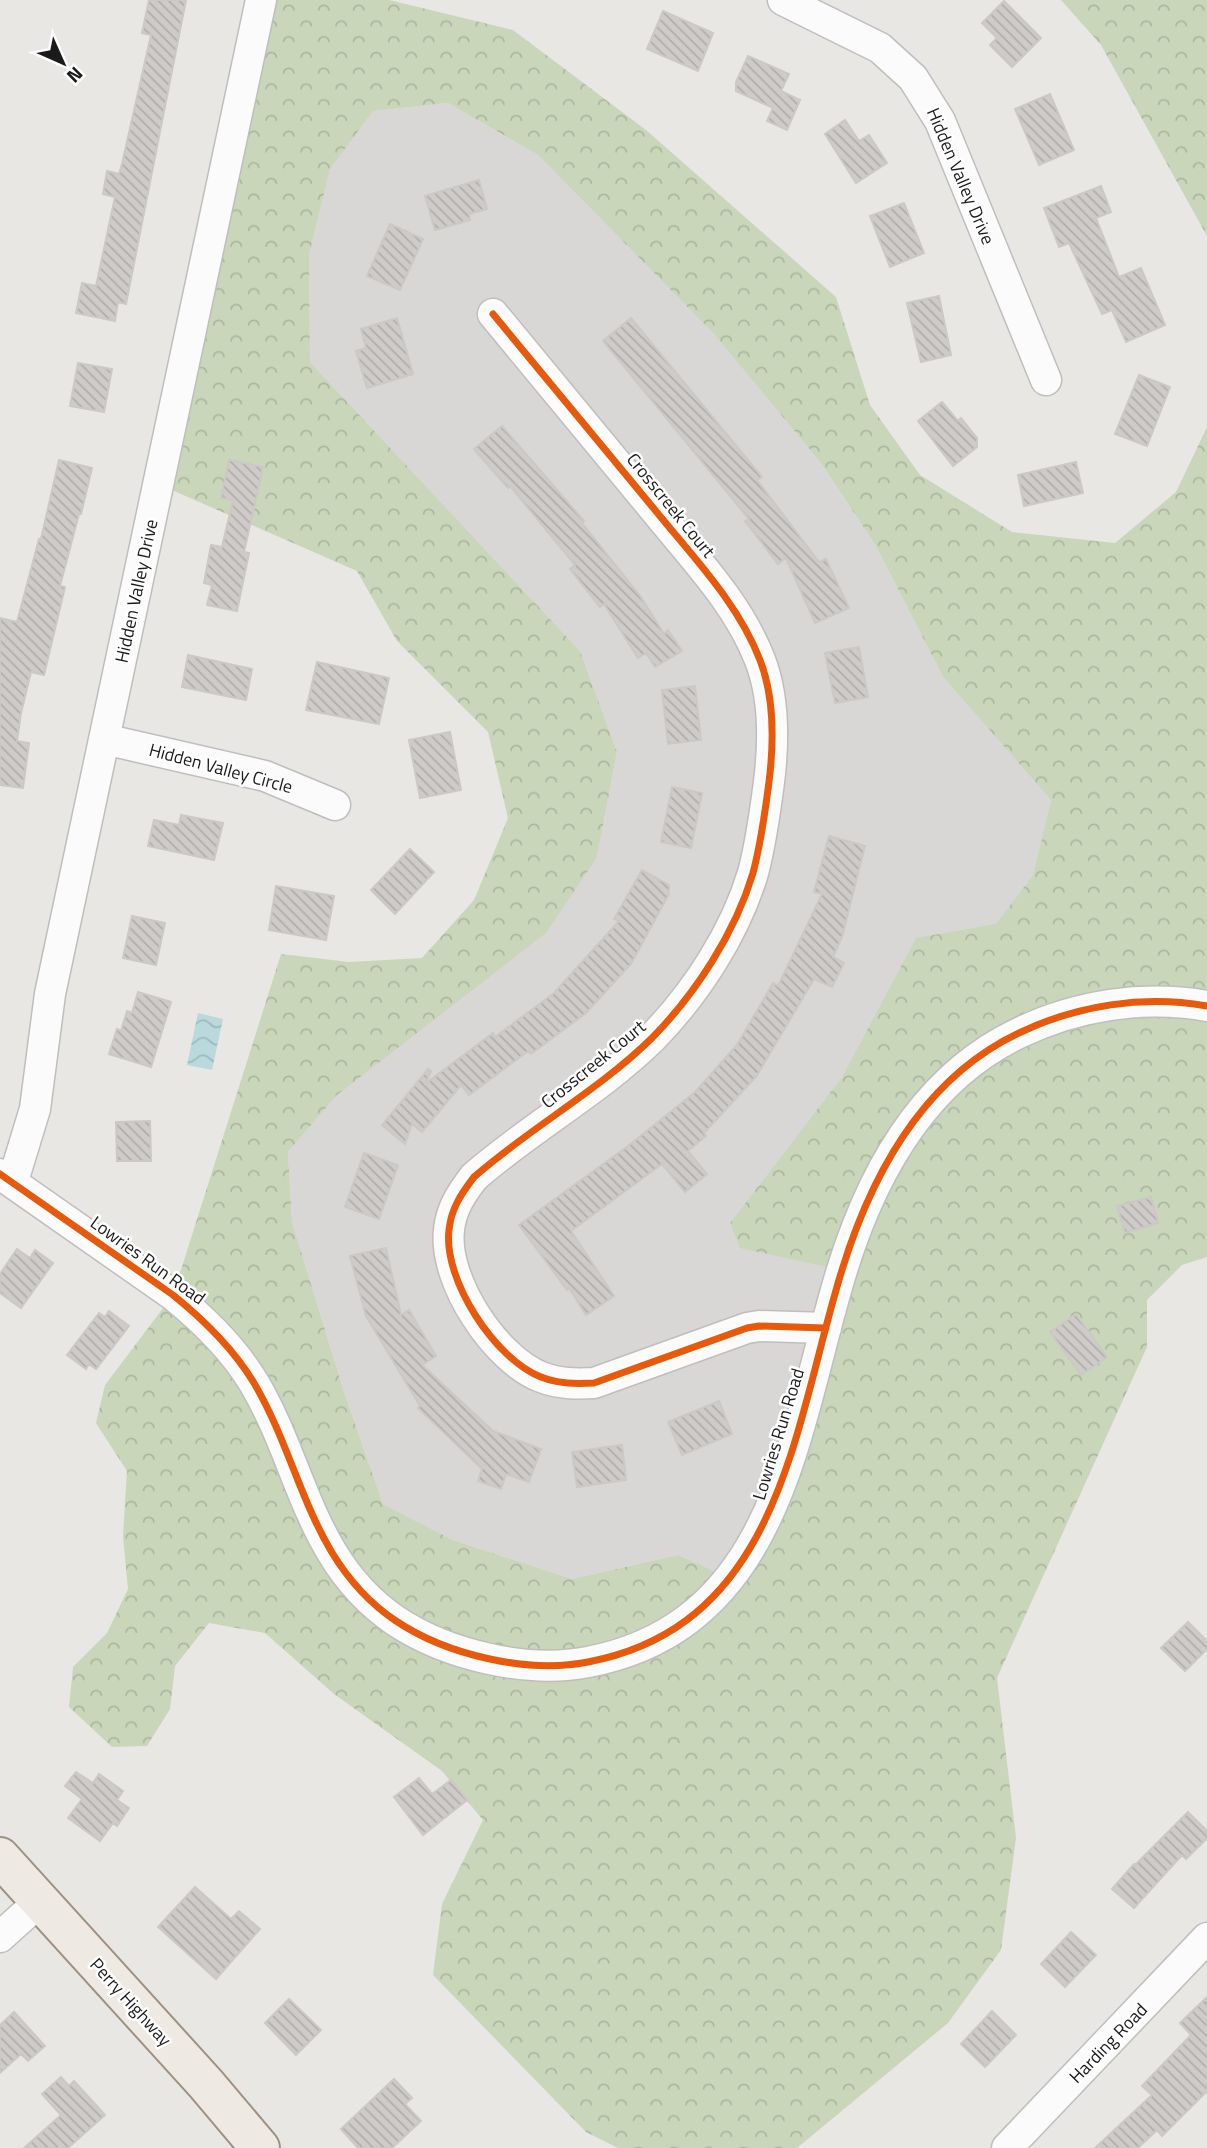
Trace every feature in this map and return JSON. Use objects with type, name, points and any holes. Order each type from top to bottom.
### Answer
[{"type":"main road","name":"Perry Highway","points":[[0,1857],[260,2148]]},
{"type":"street","name":"Hidden Valley Drive","points":[[6,1178],[35,1109],[50,994],[261,0]]},
{"type":"street","name":"Hidden Valley Drive","points":[[783,0],[880,48],[913,78],[940,121],[1046,380]]},
{"type":"street","name":"Crosscreek Court","points":[[493,314],[729,604],[745,629],[764,672],[772,711],[772,737],[760,846],[752,875],[736,914],[712,960],[676,1011],[628,1060],[474,1177],[453,1211],[449,1232],[450,1253],[456,1277],[473,1309],[499,1345],[519,1364],[541,1377],[568,1384],[594,1383],[747,1328],[826,1328]]},
{"type":"street","name":"Hidden Valley Circle","points":[[104,738],[265,776],[335,805]]},
{"type":"street","name":"Lowries Run Road","points":[[6,1178],[173,1295],[197,1314],[225,1344],[254,1383],[267,1408],[324,1542],[340,1567],[376,1606],[399,1623],[422,1635],[465,1651],[516,1664],[568,1665],[616,1656],[662,1636],[700,1610],[751,1549],[779,1493],[854,1236],[882,1170],[900,1139],[921,1110],[946,1083],[974,1059],[1006,1039],[1035,1025],[1068,1014],[1135,1002],[1166,1001],[1207,1006]]},
{"type":"street","points":[[0,1937],[40,1901]]},
{"type":"street","name":"Harding Road","points":[[1007,2148],[1207,1938]]},
{"type":"shaded area","points":[[448,103],[538,155],[713,333],[821,463],[876,546],[943,677],[1051,800],[1033,875],[996,925],[916,939],[842,1077],[730,1223],[842,1270],[730,1578],[678,1555],[572,1579],[453,1540],[383,1504],[344,1392],[292,1222],[288,1152],[337,1095],[597,857],[617,752],[580,651],[310,362],[309,255],[330,169],[372,111]]},
{"type":"green space","points":[[261,0],[389,0],[513,30],[646,130],[836,297],[870,405],[920,475],[1012,532],[1115,543],[1176,492],[1207,427],[1207,1257],[1182,1265],[1147,1300],[1147,1347],[997,1678],[1016,1838],[1001,1950],[948,2023],[797,2148],[618,2148],[586,2132],[433,1975],[442,1904],[483,1820],[442,1771],[334,1694],[265,1633],[209,1623],[175,1666],[170,1709],[147,1746],[112,1747],[69,1707],[73,1667],[107,1633],[128,1589],[123,1536],[127,1471],[96,1423],[105,1385],[173,1295],[281,954],[349,962],[422,958],[474,900],[508,818],[488,732],[397,641],[357,571],[158,484]],"holes":[[[448,103],[538,155],[713,333],[821,463],[876,546],[943,677],[1051,800],[1033,875],[996,924],[916,938],[842,1077],[730,1223],[740,1248],[841,1270],[745,1558],[730,1578],[678,1555],[572,1579],[453,1540],[383,1504],[344,1392],[292,1222],[288,1152],[337,1095],[546,933],[597,857],[617,752],[580,651],[310,362],[309,255],[330,169],[373,111]]]},
{"type":"green space","points":[[1061,0],[1207,0],[1207,236],[1101,45]]},
{"type":"water","points":[[198,1013],[223,1019],[212,1070],[187,1065]]},
{"type":"building","points":[[149,0],[186,0],[126,304],[118,302],[115,321],[76,313],[82,283],[96,286],[115,197],[103,194],[107,171],[119,174],[122,164],[151,35],[142,33]]},
{"type":"building","points":[[1004,1],[1041,38],[1012,67],[990,45],[997,38],[982,23]]},
{"type":"building","points":[[663,11],[713,33],[698,71],[647,49]]},
{"type":"building","points":[[748,56],[789,74],[781,91],[800,100],[787,130],[767,121],[773,108],[736,91],[736,82]]},
{"type":"building","points":[[1050,94],[1074,150],[1039,165],[1015,109]]},
{"type":"building","points":[[845,120],[859,141],[869,135],[887,163],[856,183],[825,134]]},
{"type":"building","points":[[479,180],[487,209],[469,214],[470,220],[435,230],[425,196]]},
{"type":"building","points":[[1101,186],[1111,212],[1096,218],[1119,277],[1141,268],[1165,325],[1126,342],[1112,310],[1102,314],[1069,243],[1059,247],[1044,208]]},
{"type":"building","points":[[904,203],[924,253],[890,267],[870,216]]},
{"type":"building","points":[[390,224],[423,239],[400,290],[367,276]]},
{"type":"building","points":[[939,296],[951,355],[921,362],[907,303]]},
{"type":"building","points":[[397,318],[413,374],[367,388],[356,351],[366,348],[361,329]]},
{"type":"building","points":[[631,318],[762,477],[757,480],[819,562],[826,559],[849,608],[815,623],[786,558],[778,564],[745,521],[749,519],[603,341]]},
{"type":"building","points":[[78,363],[112,369],[104,412],[70,406]]},
{"type":"building","points":[[1139,375],[1170,387],[1147,446],[1115,434]]},
{"type":"building","points":[[942,402],[958,421],[961,418],[977,438],[977,447],[953,466],[918,421]]},
{"type":"building","points":[[502,426],[584,521],[582,523],[641,597],[664,634],[668,630],[682,651],[655,667],[646,653],[638,658],[604,604],[600,607],[570,569],[575,565],[510,486],[508,488],[474,449]]},
{"type":"building","points":[[59,460],[92,468],[60,586],[65,587],[44,675],[31,672],[21,713],[17,741],[29,743],[23,788],[0,785],[0,618],[17,622],[41,539]]},
{"type":"building","points":[[229,460],[263,467],[244,552],[249,553],[237,611],[207,605],[212,585],[204,583],[211,545],[222,547],[233,500],[221,498]]},
{"type":"building","points":[[1076,462],[1083,493],[1024,506],[1018,475]]},
{"type":"building","points":[[859,647],[868,697],[835,703],[825,653]]},
{"type":"building","points":[[188,655],[252,669],[246,700],[182,687]]},
{"type":"building","points":[[317,662],[389,678],[379,724],[306,710]]},
{"type":"building","points":[[695,686],[701,740],[668,744],[662,690]]},
{"type":"building","points":[[450,732],[461,790],[420,798],[409,740]]},
{"type":"building","points":[[672,787],[702,793],[691,848],[661,842]]},
{"type":"building","points":[[181,815],[223,823],[214,860],[148,846],[154,820],[179,825]]},
{"type":"building","points":[[829,836],[865,846],[842,937],[833,957],[844,963],[832,987],[814,979],[756,1077],[704,1133],[706,1136],[688,1151],[707,1174],[685,1192],[662,1164],[571,1231],[614,1296],[586,1315],[569,1288],[567,1290],[519,1225],[628,1146],[695,1092],[737,1045],[773,983],[778,986],[822,894],[814,892]]},
{"type":"building","points":[[410,849],[434,872],[395,914],[371,890]]},
{"type":"building","points":[[642,870],[669,885],[669,894],[631,964],[586,1013],[531,1054],[528,1051],[469,1095],[461,1085],[422,1132],[412,1124],[405,1144],[382,1125],[428,1069],[431,1071],[426,1083],[493,1033],[495,1037],[554,993],[619,921],[614,919]]},
{"type":"building","points":[[276,886],[334,896],[326,940],[269,930]]},
{"type":"building","points":[[132,916],[165,923],[156,965],[123,958]]},
{"type":"building","points":[[138,992],[171,1002],[151,1067],[109,1054],[117,1029],[121,1031],[127,1011],[132,1013]]},
{"type":"building","points":[[150,1121],[151,1161],[117,1161],[116,1122]]},
{"type":"building","points":[[364,1153],[398,1165],[379,1219],[345,1207]]},
{"type":"building","points":[[1151,1197],[1158,1223],[1125,1233],[1117,1206]]},
{"type":"building","points":[[386,1248],[401,1315],[409,1310],[436,1356],[422,1365],[493,1431],[541,1449],[529,1482],[506,1474],[501,1489],[478,1481],[482,1469],[418,1408],[420,1406],[366,1316],[350,1256]]},
{"type":"building","points":[[17,1249],[30,1258],[35,1250],[53,1263],[21,1308],[0,1293],[0,1274]]},
{"type":"building","points":[[109,1311],[129,1326],[96,1369],[89,1364],[86,1369],[67,1355],[99,1313],[105,1317]]},
{"type":"building","points":[[1076,1314],[1107,1357],[1081,1375],[1050,1332]]},
{"type":"building","points":[[719,1401],[732,1434],[682,1455],[668,1422]]},
{"type":"building","points":[[622,1445],[626,1480],[577,1487],[572,1452]]},
{"type":"building","points":[[1188,1622],[1207,1641],[1207,1649],[1185,1671],[1161,1648]]},
{"type":"building","points":[[76,1772],[93,1783],[99,1774],[123,1791],[117,1800],[129,1808],[117,1826],[113,1823],[100,1841],[68,1818],[82,1799],[65,1786]]},
{"type":"building","points":[[419,1778],[432,1794],[451,1780],[467,1800],[423,1835],[394,1797]]},
{"type":"building","points":[[1188,1812],[1207,1831],[1207,1838],[1186,1859],[1182,1855],[1134,1908],[1112,1889]]},
{"type":"building","points":[[195,1887],[231,1919],[239,1911],[260,1929],[216,1979],[158,1927]]},
{"type":"building","points":[[1071,1932],[1096,1955],[1065,1987],[1041,1964]]},
{"type":"building","points":[[1207,1997],[1207,2091],[1162,2136],[1157,2130],[1138,2148],[1095,2148],[1152,2095],[1142,2086],[1191,2035],[1180,2023]]},
{"type":"building","points":[[289,1999],[321,2030],[296,2055],[265,2023]]},
{"type":"building","points":[[992,2011],[1016,2035],[985,2067],[961,2044]]},
{"type":"building","points":[[14,2012],[45,2046],[28,2061],[21,2054],[0,2073],[0,2025]]},
{"type":"building","points":[[61,2077],[69,2086],[74,2081],[105,2115],[68,2148],[24,2148],[61,2115],[42,2094]]},
{"type":"building","points":[[394,2079],[412,2098],[405,2104],[421,2121],[392,2148],[358,2148],[341,2129]]},
{"type":"cycle path","points":[[493,314],[699,563],[740,619],[765,675],[771,705],[772,752],[764,817],[753,873],[725,940],[699,982],[652,1038],[609,1075],[474,1177],[457,1202],[450,1222],[449,1250],[454,1272],[476,1316],[506,1353],[524,1368],[541,1377],[561,1382],[594,1383],[747,1328],[826,1328]]},
{"type":"cycle path","points":[[0,1174],[173,1295],[227,1346],[246,1370],[271,1415],[326,1542],[344,1571],[367,1597],[396,1621],[416,1633],[463,1652],[514,1663],[565,1665],[588,1662],[653,1641],[703,1607],[741,1562],[770,1510],[792,1452],[854,1234],[886,1164],[929,1102],[955,1075],[985,1052],[1019,1033],[1064,1015],[1135,1002],[1207,1006]]}]
